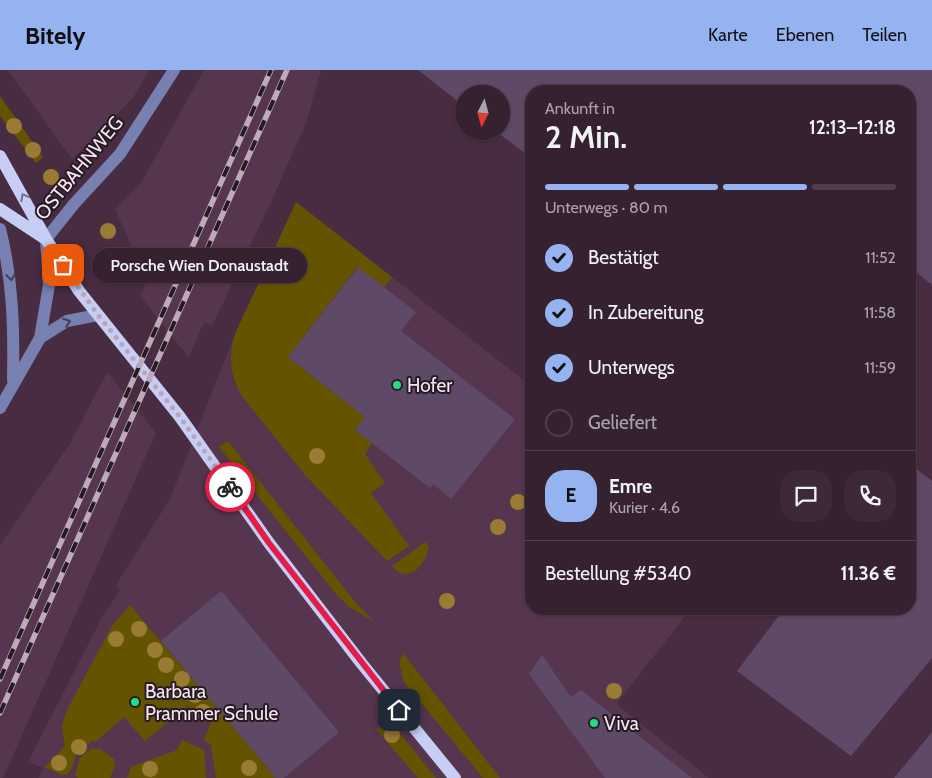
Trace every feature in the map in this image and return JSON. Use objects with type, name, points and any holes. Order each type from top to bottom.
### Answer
[{"type":"main road","points":[[0,156],[46,239],[98,315],[180,417],[269,543],[362,664],[455,778]]},
{"type":"main road","points":[[0,209],[46,239]]},
{"type":"street","name":"OSTBAHNWEG","points":[[46,239],[74,204],[120,154],[174,70]]},
{"type":"street","points":[[0,229],[12,285],[14,314],[13,382]]},
{"type":"street","points":[[0,408],[13,382],[40,338],[49,285],[46,239]]},
{"type":"street","points":[[40,338],[67,321],[98,315]]},
{"type":"shaded area","points":[[8,70],[149,70],[133,98],[72,159]]},
{"type":"shaded area","points":[[204,70],[321,70],[306,123],[272,200],[212,326],[204,322],[189,358],[140,296],[147,281],[115,209],[141,183]]},
{"type":"shaded area","points":[[0,96],[43,157],[36,163],[0,116]]},
{"type":"shaded area","points":[[296,202],[525,381],[525,615],[686,615],[616,704],[709,778],[39,778],[43,768],[28,762],[102,617],[120,591],[116,585],[170,499],[235,334]]},
{"type":"shaded area","points":[[296,202],[392,277],[384,287],[357,267],[288,357],[365,417],[355,430],[372,443],[365,454],[385,483],[371,493],[409,546],[387,561],[306,476],[242,396],[231,366],[231,351],[235,334]]},
{"type":"shaded area","points":[[107,372],[156,433],[3,778],[0,778],[0,545],[71,442]]},
{"type":"shaded area","points":[[228,441],[356,603],[374,622],[348,606],[336,594],[219,447]]},
{"type":"shaded area","points":[[425,542],[429,547],[427,554],[420,566],[415,570],[404,574],[398,572],[392,566]]},
{"type":"shaded area","points":[[130,605],[276,778],[216,778],[211,745],[204,740],[211,723],[188,714],[188,705],[145,741],[124,717],[95,742],[93,740],[76,753],[72,769],[67,774],[62,775],[45,767],[65,746],[62,727],[66,712],[112,626]]},
{"type":"shaded area","points":[[403,653],[500,778],[483,778],[404,682],[399,663]]},
{"type":"shaded area","points":[[386,720],[391,722],[436,778],[418,778],[376,729]]},
{"type":"shaded area","points":[[182,740],[204,750],[206,778],[127,778],[131,767],[177,750]]},
{"type":"shaded area","points":[[91,749],[100,749],[114,759],[115,765],[110,778],[78,778],[75,775],[80,758]]},
{"type":"building","points":[[418,70],[932,70],[932,285],[916,272],[916,85],[525,85],[525,153],[508,140],[510,140],[510,85],[455,85],[455,99]]},
{"type":"building","name":"Hofer","points":[[358,267],[416,312],[401,331],[515,419],[451,499],[433,484],[430,488],[355,430],[365,417],[288,357]]},
{"type":"building","points":[[916,469],[932,481],[932,658],[851,756],[737,671],[779,615],[916,615]]},
{"type":"building","points":[[221,591],[339,732],[284,778],[276,778],[161,641]]},
{"type":"building","points":[[542,655],[571,697],[581,690],[692,778],[605,778],[529,674]]},
{"type":"building","points":[[932,732],[932,778],[894,778]]},
{"type":"railway","points":[[0,679],[271,70]]},
{"type":"railway","points":[[0,713],[287,70]]},
{"type":"way so far","points":[[63,265],[98,315],[180,417],[230,487]]},
{"type":"place","name":"Porsche Wien Donaustadt","points":[[63,265]]},
{"type":"place","name":"Hofer","points":[[397,385]]},
{"type":"place","name":"Barbara Prammer Schule","points":[[135,702]]},
{"type":"place","name":"Viva","points":[[594,723]]},
{"type":"route","points":[[230,487],[269,543],[399,710]]}]
